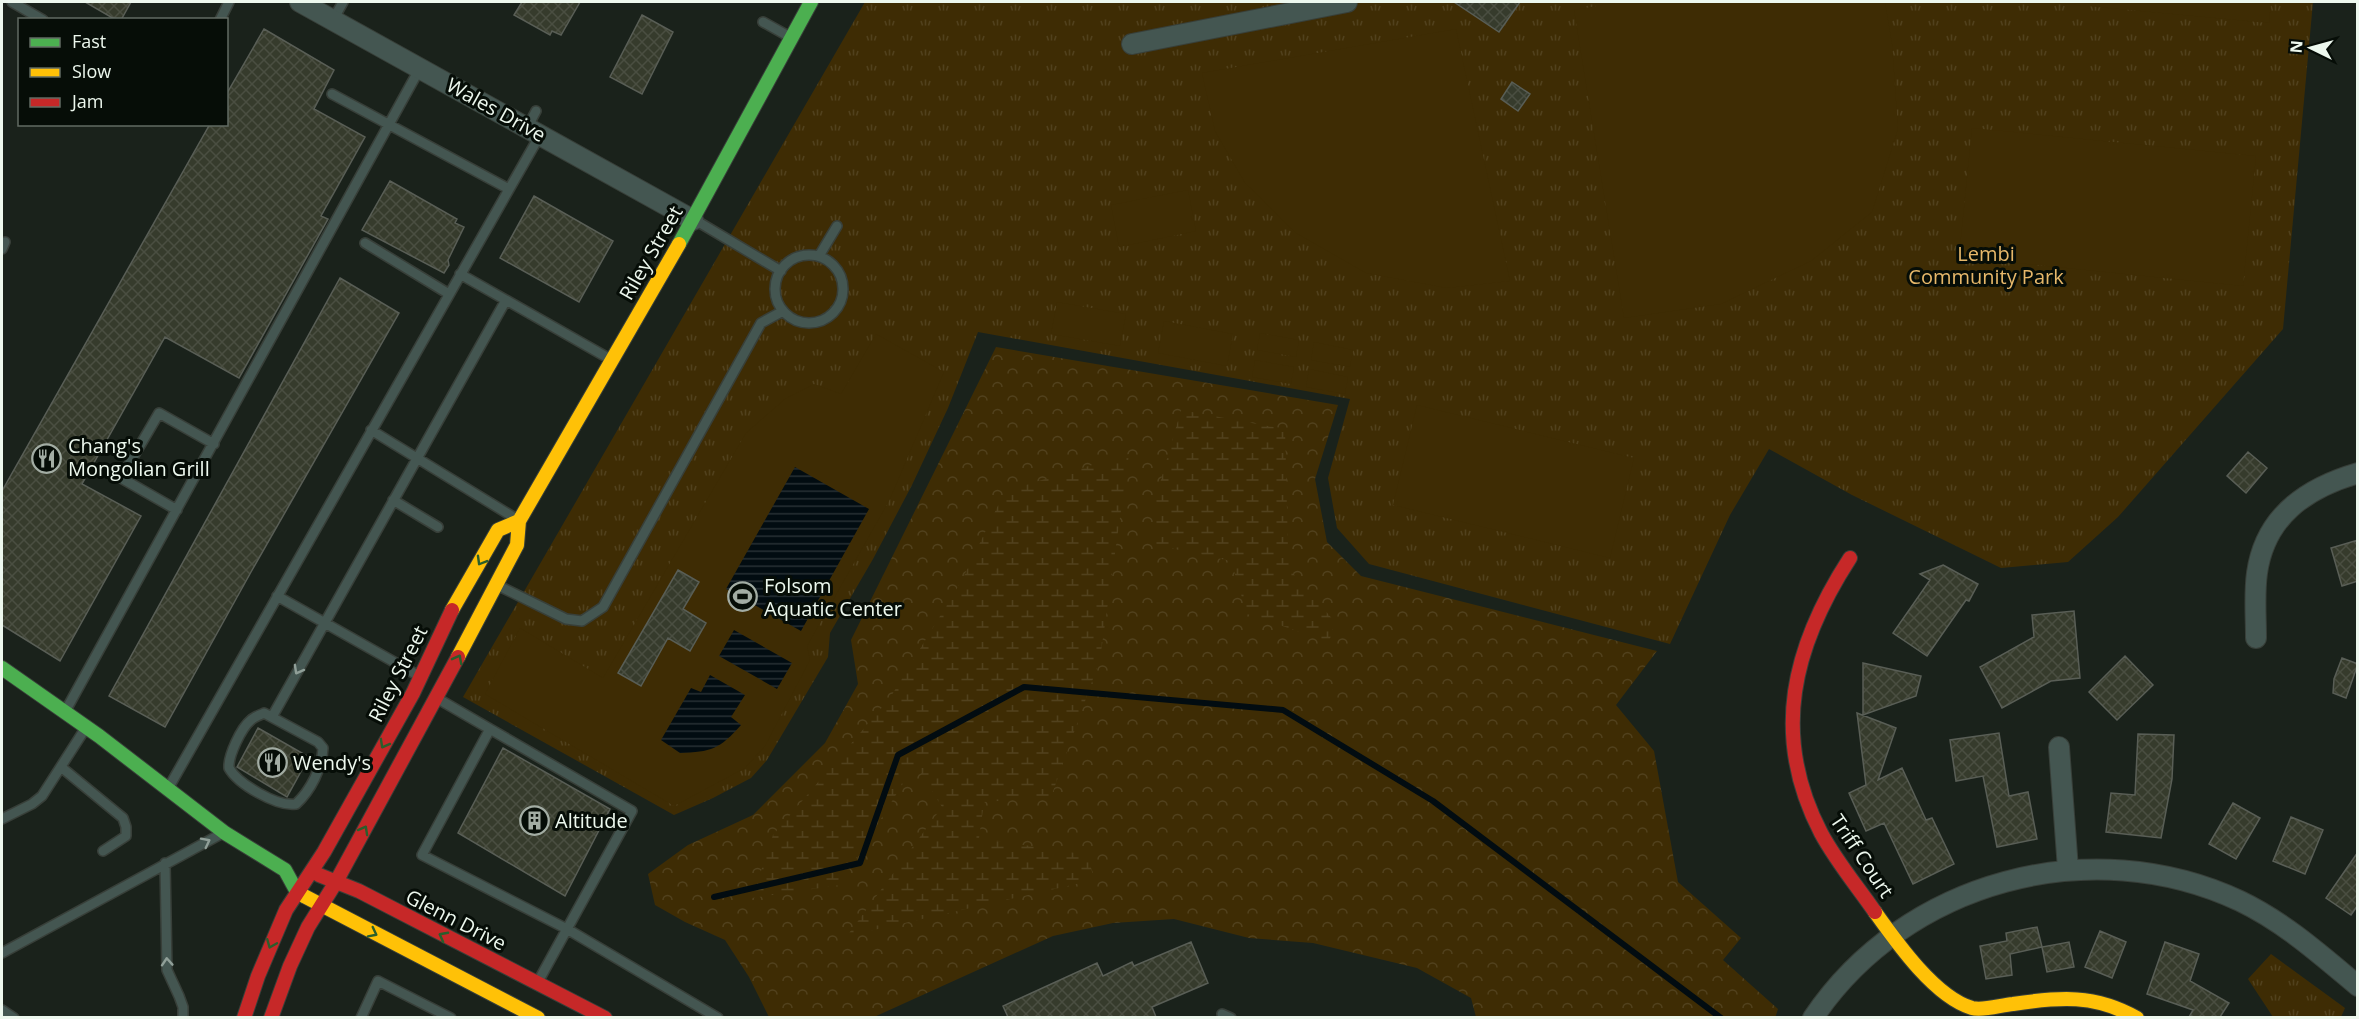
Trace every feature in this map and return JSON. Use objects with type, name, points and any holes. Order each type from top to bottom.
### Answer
[{"type":"main road","name":"Riley Street","points":[[271,1017],[290,966],[308,927],[336,882],[437,699],[517,545],[519,521],[693,219],[811,2]]},
{"type":"main road","name":"Riley Street","points":[[244,1017],[286,910],[324,852],[421,677],[449,616],[498,530],[519,521]]},
{"type":"main road","name":"Triff Court","points":[[1850,558],[1830,586],[1814,617],[1802,650],[1795,684],[1793,719],[1795,754],[1803,788],[1815,820],[1831,851],[1893,935],[1946,995],[1961,1005],[1974,1009],[2057,998],[2082,999],[2107,1005],[2137,1017]]},
{"type":"main road","points":[[2,668],[86,727],[225,832],[285,870],[297,892],[321,907],[538,1017]]},
{"type":"main road","name":"Glenn Drive","points":[[285,870],[310,871],[359,891],[495,963],[538,982],[605,1017]]},
{"type":"street","name":"Wales Drive","points":[[300,2],[420,68],[535,124],[693,219]]},
{"type":"street","points":[[1132,44],[1347,2]]},
{"type":"street","points":[[2256,638],[2257,572],[2260,556],[2274,526],[2309,492],[2358,472]]},
{"type":"street","points":[[2059,747],[2068,869]]},
{"type":"street","points":[[1813,1017],[1842,980],[1868,955],[1920,916],[1985,886],[2019,877],[2068,869],[2120,869],[2155,874],[2190,882],[2240,901],[2301,938],[2358,986]]},
{"type":"lane","points":[[12,2],[40,18]]},
{"type":"lane","points":[[220,18],[229,2]]},
{"type":"lane","points":[[333,20],[343,2]]},
{"type":"lane","points":[[763,22],[791,38]]},
{"type":"lane","points":[[65,712],[391,125],[420,68]]},
{"type":"lane","points":[[332,94],[509,189]]},
{"type":"lane","points":[[167,789],[509,189],[535,124]]},
{"type":"lane","points":[[693,219],[780,271]]},
{"type":"lane","points":[[819,256],[837,226]]},
{"type":"lane","points":[[364,243],[449,294]]},
{"type":"lane","points":[[819,256],[829,261],[837,269],[842,280],[843,291],[840,303],[834,313],[825,320],[802,323],[783,311],[775,291],[776,280],[788,262],[797,257],[819,256]]},
{"type":"lane","points":[[460,274],[612,360]]},
{"type":"lane","points":[[272,717],[506,300]]},
{"type":"lane","points":[[495,584],[566,619],[582,621],[603,607],[761,323],[783,311]]},
{"type":"lane","points":[[177,510],[122,478],[159,412],[214,444]]},
{"type":"lane","points":[[371,430],[519,521]]},
{"type":"lane","points":[[393,500],[438,527]]},
{"type":"lane","points":[[277,596],[421,677]]},
{"type":"lane","points":[[437,699],[632,811],[538,982]]},
{"type":"lane","points":[[264,713],[272,717],[318,742],[323,748],[322,759],[303,798],[296,804],[283,804],[240,782],[229,768],[229,758],[250,720],[264,713]]},
{"type":"lane","points":[[2,819],[32,804],[42,796],[86,727]]},
{"type":"lane","points":[[490,729],[422,855],[567,929],[718,1017]]},
{"type":"lane","points":[[61,767],[123,818],[126,836],[103,851]]},
{"type":"lane","points":[[2,953],[225,832]]},
{"type":"lane","points":[[165,863],[167,970],[183,1007],[183,1017]]},
{"type":"lane","points":[[361,1017],[378,981],[451,1017]]},
{"type":"lane","points":[[2,1010],[14,1017]]},
{"type":"green space","name":"Lembi Community Park","points":[[865,2],[2313,2],[2283,329],[2118,517],[2068,562],[2001,568],[1852,495],[1769,449],[1730,515],[1670,644],[1369,564],[1337,528],[1328,478],[1350,399],[978,332],[948,408],[912,485],[830,633],[828,657],[767,760],[751,778],[674,815],[463,697]]},
{"type":"green space","points":[[1620,2],[1885,2],[1892,44],[1898,129],[1872,212],[1811,261],[1721,304],[1624,318],[1574,10]]},
{"type":"green space","points":[[2044,2],[2271,2],[2269,23]]},
{"type":"green space","points":[[1456,29],[1510,281],[1447,288],[1366,273],[1296,233],[1245,183],[1215,131],[1202,73]]},
{"type":"green space","points":[[1972,128],[2256,156],[2243,286],[1959,257]]},
{"type":"green space","points":[[1188,190],[1196,231],[1119,247],[1111,205]]},
{"type":"green space","points":[[1057,302],[1126,314],[1120,346],[1051,334]]},
{"type":"green space","points":[[1164,321],[1233,334],[1227,366],[1158,353]]},
{"type":"green space","points":[[1260,333],[1299,340],[1296,357],[1257,350]]},
{"type":"green space","name":"Folsom Aquatic Center","points":[[876,334],[944,372],[889,501],[807,646],[810,660],[765,746],[745,768],[674,806],[485,694],[520,628],[603,678],[746,433],[785,399],[814,384],[841,394]]},
{"type":"green space","points":[[1314,342],[1353,350],[1350,367],[1311,360]]},
{"type":"green space","points":[[996,347],[1338,405],[1315,479],[1327,542],[1361,576],[1657,651],[1616,705],[1654,751],[1678,882],[1741,938],[1723,960],[1778,1009],[1775,1018],[1476,1017],[1471,998],[1417,968],[1313,943],[1249,938],[1174,919],[1113,923],[1053,936],[874,1017],[769,1017],[749,977],[725,940],[655,905],[648,874],[688,845],[753,815],[825,743],[858,684],[851,640]]},
{"type":"green space","points":[[1255,360],[1294,367],[1291,384],[1252,377]]},
{"type":"green space","points":[[1309,369],[1348,377],[1345,394],[1306,387]]},
{"type":"green space","points":[[1417,405],[1634,458],[1610,558],[1393,505]]},
{"type":"green space","points":[[1181,410],[1285,429],[1288,550],[1291,571],[1335,622],[1329,642],[1247,614],[1231,561],[1156,545],[1156,497]]},
{"type":"green space","points":[[1129,454],[1100,659],[1051,797],[984,802],[979,838],[1088,855],[1094,880],[847,936],[942,807],[915,764],[840,885],[752,898],[773,835],[890,698],[962,580],[1005,491]]},
{"type":"green space","points":[[2271,954],[2345,1008],[2341,1017],[2273,1017],[2248,979]]},
{"type":"shaded area","points":[[795,467],[869,509],[801,631],[726,589]]},
{"type":"shaded area","points":[[734,630],[792,663],[777,689],[719,656]]},
{"type":"shaded area","points":[[710,675],[745,695],[731,717],[741,725],[714,748],[700,752],[680,753],[661,740],[691,688],[701,692]]},
{"type":"building","points":[[85,2],[131,2],[122,18],[113,18]]},
{"type":"building","points":[[522,2],[580,2],[561,35],[552,31],[550,35],[514,15]]},
{"type":"building","points":[[1454,2],[1520,2],[1499,32]]},
{"type":"building","points":[[642,15],[673,32],[642,94],[610,77]]},
{"type":"building","points":[[264,29],[334,70],[314,109],[365,137],[321,216],[328,219],[239,378],[165,337],[82,484],[141,516],[60,661],[2,625],[2,491],[209,126],[228,126],[228,92]]},
{"type":"building","points":[[1512,82],[1530,94],[1518,111],[1501,99]]},
{"type":"building","points":[[390,181],[457,219],[455,223],[464,227],[444,273],[362,230]]},
{"type":"building","points":[[534,196],[613,241],[579,302],[500,258]]},
{"type":"building","points":[[340,278],[399,313],[165,727],[109,696]]},
{"type":"building","points":[[2248,452],[2267,468],[2246,493],[2227,476]]},
{"type":"building","points":[[2358,540],[2358,581],[2342,586],[2331,548]]},
{"type":"building","points":[[1943,565],[1978,584],[1969,601],[1966,600],[1927,656],[1893,633],[1930,580],[1920,574]]},
{"type":"building","points":[[678,570],[699,582],[683,609],[706,623],[690,651],[668,638],[641,686],[618,673]]},
{"type":"building","points":[[2074,611],[2080,678],[2051,681],[2002,708],[1980,667],[2034,637],[2032,615]]},
{"type":"building","points":[[2125,656],[2153,685],[2117,720],[2089,692]]},
{"type":"building","points":[[2342,658],[2358,664],[2346,698],[2333,693],[2334,679]]},
{"type":"building","points":[[1863,663],[1921,676],[1916,696],[1863,715]]},
{"type":"building","points":[[1857,713],[1896,728],[1878,780],[1902,768],[1926,820],[1932,818],[1954,864],[1913,884],[1884,823],[1866,831],[1849,793],[1866,785]]},
{"type":"building","name":"Wendy's","points":[[258,728],[309,757],[287,797],[237,767]]},
{"type":"building","points":[[1999,733],[2009,796],[2028,792],[2037,839],[1997,847],[1983,776],[1956,781],[1950,740]]},
{"type":"building","points":[[2138,734],[2174,735],[2172,779],[2161,838],[2106,832],[2111,793],[2135,795]]},
{"type":"building","name":"Altitude","points":[[503,748],[610,809],[565,896],[458,833]]},
{"type":"building","points":[[2233,803],[2260,818],[2236,859],[2209,844]]},
{"type":"building","points":[[2291,817],[2323,830],[2305,874],[2273,861]]},
{"type":"building","points":[[2358,852],[2358,905],[2351,915],[2326,898]]},
{"type":"building","points":[[2037,927],[2042,947],[2010,954],[2012,975],[1986,979],[1980,946],[2007,941],[2006,933]]},
{"type":"building","points":[[2100,931],[2126,942],[2112,978],[2085,967]]},
{"type":"building","points":[[1191,942],[1208,983],[1152,1007],[1156,1017],[1008,1017],[1003,1006],[1097,963],[1103,976],[1132,962],[1134,966]]},
{"type":"building","points":[[2069,942],[2074,967],[2047,972],[2042,947]]},
{"type":"building","points":[[2165,942],[2199,954],[2190,981],[2229,1003],[2220,1017],[2189,1017],[2193,1010],[2147,994]]},
{"type":"waterway","points":[[714,897],[860,863],[898,755],[1024,687],[1283,710],[1433,801],[1721,1018]]},
{"type":"traffic: fast","points":[[679,244],[811,2]]},
{"type":"traffic: fast","points":[[2,668],[99,736],[225,833],[285,870],[297,892],[304,896]]},
{"type":"traffic: slow","points":[[458,657],[517,545],[519,521],[679,244]]},
{"type":"traffic: slow","points":[[452,610],[498,530],[519,521]]},
{"type":"traffic: slow","points":[[304,896],[538,1018]]},
{"type":"traffic: slow","points":[[1875,912],[1918,968],[1931,981],[1944,993],[1972,1008],[2076,999],[2106,1005],[2137,1018]]},
{"type":"traffic: jam","points":[[1850,558],[1814,624],[1802,658],[1795,692],[1793,726],[1796,761],[1805,797],[1827,843],[1875,912]]},
{"type":"traffic: jam","points":[[244,1018],[258,976],[286,910],[324,852],[413,693],[452,610]]},
{"type":"traffic: jam","points":[[271,1018],[290,966],[308,927],[336,882],[458,657]]},
{"type":"traffic: jam","points":[[319,875],[359,891],[605,1018]]},
{"type":"place","name":"Chang's Mongolian Grill","points":[[47,458]]},
{"type":"place","name":"Folsom Aquatic Center","points":[[743,597]]},
{"type":"place","name":"Wendy's","points":[[272,763]]},
{"type":"place","name":"Altitude","points":[[534,821]]}]
